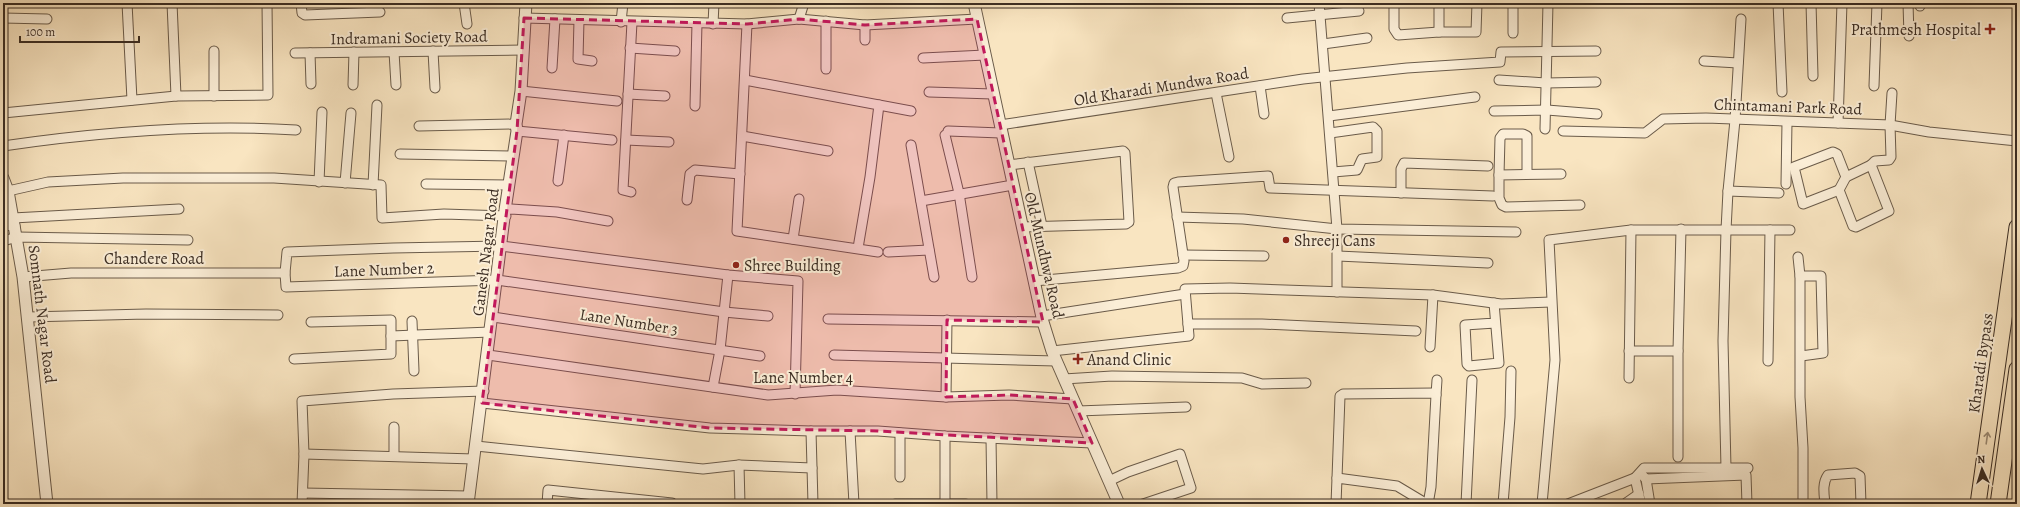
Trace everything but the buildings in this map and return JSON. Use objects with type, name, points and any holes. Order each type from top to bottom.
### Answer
[{"type":"highway","name":"Kharadi Bypass","points":[[1978,504],[2017,227]]},
{"type":"highway","points":[[1998,504],[2017,370]]},
{"type":"street","points":[[127,3],[132,100]]},
{"type":"street","points":[[172,3],[176,96]]},
{"type":"street","points":[[3,113],[176,96],[268,95],[267,3]]},
{"type":"street","points":[[302,3],[302,13],[306,15],[380,12]]},
{"type":"street","points":[[464,3],[466,24]]},
{"type":"street","name":"Ganesh Nagar Road","points":[[468,500],[484,391],[490,332],[517,127],[521,90],[526,3]]},
{"type":"street","points":[[621,22],[623,3]]},
{"type":"street","points":[[713,24],[714,3]]},
{"type":"street","points":[[799,19],[804,3]]},
{"type":"street","name":"Old Mundhwa Road","points":[[974,3],[1042,319],[1054,356],[1119,504]]},
{"type":"street","points":[[1319,3],[1337,229],[1337,292]]},
{"type":"street","points":[[1394,3],[1396,34],[1476,32],[1477,3]]},
{"type":"street","points":[[1439,3],[1439,32]]},
{"type":"street","points":[[1513,3],[1514,33]]},
{"type":"street","points":[[1545,129],[1547,110],[1546,83],[1548,3]]},
{"type":"street","points":[[1778,3],[1782,92]]},
{"type":"street","points":[[1811,3],[1813,76]]},
{"type":"street","points":[[1838,123],[1842,3]]},
{"type":"street","points":[[1874,86],[1877,3]]},
{"type":"street","points":[[1908,3],[1909,36]]},
{"type":"street","points":[[1287,18],[1359,11]]},
{"type":"street","points":[[3,18],[46,19]]},
{"type":"street","points":[[524,18],[713,24],[747,24],[799,19],[865,24],[977,19]]},
{"type":"street","points":[[552,68],[555,19]]},
{"type":"street","points":[[1726,468],[1723,340],[1726,230],[1741,19]]},
{"type":"street","points":[[579,20],[578,59],[592,61]]},
{"type":"street","points":[[826,21],[826,69]]},
{"type":"street","points":[[631,192],[623,190],[632,22]]},
{"type":"street","points":[[695,106],[697,23]]},
{"type":"street","points":[[747,24],[737,231],[883,252],[929,250]]},
{"type":"street","points":[[865,24],[865,40]]},
{"type":"street","points":[[1323,44],[1367,38]]},
{"type":"street","points":[[630,48],[675,50]]},
{"type":"street","name":"Indramani Society Road","points":[[295,53],[523,50]]},
{"type":"street","points":[[214,51],[214,96]]},
{"type":"street","points":[[433,51],[435,88]]},
{"type":"street","points":[[1547,51],[1596,51]]},
{"type":"street","name":"Old Kharadi Mundwa Road","points":[[959,193],[947,133],[1001,129],[1216,93],[1326,77],[1407,68],[1500,62],[1500,52],[1547,51]]},
{"type":"street","points":[[353,85],[354,52]]},
{"type":"street","points":[[394,52],[396,85]]},
{"type":"street","points":[[310,53],[311,84]]},
{"type":"street","points":[[923,58],[985,55]]},
{"type":"street","points":[[1704,61],[1738,62]]},
{"type":"street","points":[[745,80],[911,112]]},
{"type":"street","points":[[1499,80],[1546,83],[1596,82]]},
{"type":"street","points":[[1260,86],[1264,114]]},
{"type":"street","points":[[521,90],[617,100]]},
{"type":"street","points":[[929,92],[993,94]]},
{"type":"street","points":[[1216,93],[1229,157]]},
{"type":"street","points":[[1846,177],[1837,154],[1833,152],[1794,168],[1803,204],[1839,190],[1846,177],[1871,165],[1875,161],[1890,159],[1892,93]]},
{"type":"street","points":[[628,94],[665,96]]},
{"type":"street","points":[[1329,116],[1475,97]]},
{"type":"street","points":[[373,185],[377,105]]},
{"type":"street","points":[[858,248],[870,177],[879,105]]},
{"type":"street","points":[[1494,112],[1547,110],[1597,114]]},
{"type":"street","points":[[319,182],[322,112]]},
{"type":"street","points":[[346,183],[351,113]]},
{"type":"street","name":"Chintamani Park Road","points":[[1563,131],[1645,133],[1663,119],[1669,118],[1890,125],[1929,132],[2017,141]]},
{"type":"street","points":[[1786,184],[1787,122]]},
{"type":"street","points":[[419,126],[517,127],[564,135],[612,140]]},
{"type":"street","points":[[3,146],[78,136],[187,129],[246,127],[296,130]]},
{"type":"street","points":[[1330,132],[1373,127],[1377,131],[1377,157],[1362,159],[1357,170],[1333,172]]},
{"type":"street","points":[[1527,174],[1527,136],[1523,134],[1503,134],[1500,138],[1499,175],[1499,198],[1502,205],[1506,208],[1580,205]]},
{"type":"street","points":[[558,181],[564,135]]},
{"type":"street","points":[[742,136],[828,151]]},
{"type":"street","points":[[626,140],[669,142]]},
{"type":"street","points":[[911,145],[934,277]]},
{"type":"street","points":[[1009,165],[1123,151],[1125,153],[1129,222],[1126,224],[1022,227]]},
{"type":"street","points":[[400,154],[513,156]]},
{"type":"street","points":[[1028,162],[1042,226]]},
{"type":"street","points":[[1401,193],[1402,169],[1404,163],[1488,166]]},
{"type":"street","points":[[1839,190],[1853,226],[1856,227],[1888,212],[1889,208],[1871,165]]},
{"type":"street","points":[[687,200],[690,174],[695,170],[740,174]]},
{"type":"street","points":[[1499,175],[1561,174]]},
{"type":"street","points":[[1034,281],[1178,268],[1183,266],[1183,255],[1173,187],[1174,183],[1178,182],[1268,176],[1270,188],[1493,196]]},
{"type":"street","points":[[5,184],[123,178],[274,178],[381,185],[382,218],[444,214],[505,213],[511,209],[557,212],[608,221]]},
{"type":"street","name":"Somnath Nagar Road","points":[[5,184],[17,237],[23,277],[47,504]]},
{"type":"street","points":[[426,184],[509,185]]},
{"type":"street","points":[[921,201],[959,193],[1013,185]]},
{"type":"street","points":[[1728,191],[1779,193]]},
{"type":"street","points":[[959,193],[972,278]]},
{"type":"street","points":[[793,239],[799,199]]},
{"type":"street","points":[[3,225],[14,222],[179,210]]},
{"type":"street","points":[[1177,216],[1243,219],[1337,229],[1516,232]]},
{"type":"street","points":[[1678,457],[1678,351],[1681,229]]},
{"type":"street","points":[[1629,378],[1631,230]]},
{"type":"street","points":[[1542,504],[1555,360],[1549,240],[1631,230],[1790,230]]},
{"type":"street","points":[[1768,361],[1770,230]]},
{"type":"street","points":[[3,240],[17,237],[188,240]]},
{"type":"street","points":[[285,273],[287,252],[501,246],[728,274],[798,281],[795,394]]},
{"type":"street","points":[[1183,255],[1264,256]]},
{"type":"street","points":[[1338,256],[1488,264]]},
{"type":"street","points":[[1798,257],[1800,276],[1803,504]]},
{"type":"street","name":"Chandere Road","points":[[23,277],[70,273],[285,273]]},
{"type":"street","name":"Lane Number 2","points":[[285,273],[286,287],[497,280]]},
{"type":"street","points":[[713,387],[720,350],[728,274]]},
{"type":"street","points":[[1800,276],[1821,276],[1823,353],[1801,356]]},
{"type":"street","points":[[497,280],[724,312],[768,316]]},
{"type":"street","points":[[834,355],[946,358],[1054,356],[1189,336],[1185,289],[1230,288],[1433,295],[1494,303],[1551,302]]},
{"type":"street","points":[[828,319],[1042,319],[1185,294]]},
{"type":"street","points":[[1430,346],[1433,295]]},
{"type":"street","points":[[1494,303],[1499,363],[1469,366],[1467,364],[1465,325],[1495,323]]},
{"type":"street","points":[[28,317],[146,314],[278,315]]},
{"type":"street","name":"Lane Number 3","points":[[493,317],[760,356]]},
{"type":"street","points":[[294,359],[391,354],[391,320],[311,322]]},
{"type":"street","points":[[946,397],[947,320]]},
{"type":"street","points":[[412,321],[414,371]]},
{"type":"street","points":[[1188,324],[1262,324],[1416,331]]},
{"type":"street","points":[[391,336],[490,332]]},
{"type":"street","points":[[1629,350],[1678,351]]},
{"type":"street","name":"Lane Number 4","points":[[488,355],[768,395],[837,390],[946,397],[1009,395],[1073,399]]},
{"type":"street","points":[[1503,504],[1512,371]]},
{"type":"street","points":[[1064,379],[1112,376],[1242,378],[1262,384],[1306,383]]},
{"type":"street","points":[[1337,478],[1397,486],[1428,504],[1432,487],[1437,380]]},
{"type":"street","points":[[1466,504],[1472,380]]},
{"type":"street","points":[[302,504],[304,454],[302,400],[393,394],[484,391]]},
{"type":"street","points":[[1336,504],[1340,396],[1351,394],[1436,394]]},
{"type":"street","points":[[482,403],[710,428],[900,432],[945,436],[1092,442]]},
{"type":"street","points":[[1078,411],[1186,407]]},
{"type":"street","points":[[394,427],[394,456]]},
{"type":"street","points":[[812,431],[812,504]]},
{"type":"street","points":[[850,431],[854,504]]},
{"type":"street","points":[[900,432],[900,477]]},
{"type":"street","points":[[945,436],[945,503]]},
{"type":"street","points":[[991,438],[992,504]]},
{"type":"street","points":[[476,446],[703,469],[739,465],[812,468]]},
{"type":"street","points":[[304,454],[474,459]]},
{"type":"street","points":[[1108,481],[1128,472],[1180,454],[1191,488],[1143,504]]},
{"type":"street","points":[[739,465],[740,504]]},
{"type":"street","points":[[1641,504],[1639,494],[1640,476],[1644,468],[1748,468]]},
{"type":"street","points":[[1825,504],[1824,486],[1825,479],[1828,475],[1855,474],[1860,476],[1861,504]]},
{"type":"street","points":[[1568,504],[1640,476],[1746,475],[1747,504]]},
{"type":"street","points":[[1640,476],[1650,504]]},
{"type":"street","points":[[547,504],[548,490],[672,503]]},
{"type":"street","points":[[303,493],[468,500]]},
{"type":"street","points":[[1623,504],[1639,494]]},
{"type":"street","points":[[895,504],[966,504]]},
{"type":"street","points":[[1599,504],[1605,504]]},
{"type":"highlighted area","points":[[524,18],[747,24],[799,19],[865,25],[977,19],[1043,322],[947,320],[946,397],[1009,395],[1073,399],[1092,443],[878,431],[710,428],[482,403],[517,131]]},
{"type":"place","name":"Prathmesh Hospital","points":[[1990,29]]},
{"type":"place","name":"Shreeji Cans","points":[[1286,240]]},
{"type":"place","name":"Shree Building","points":[[736,265]]},
{"type":"place","name":"Anand Clinic","points":[[1078,359]]}]
